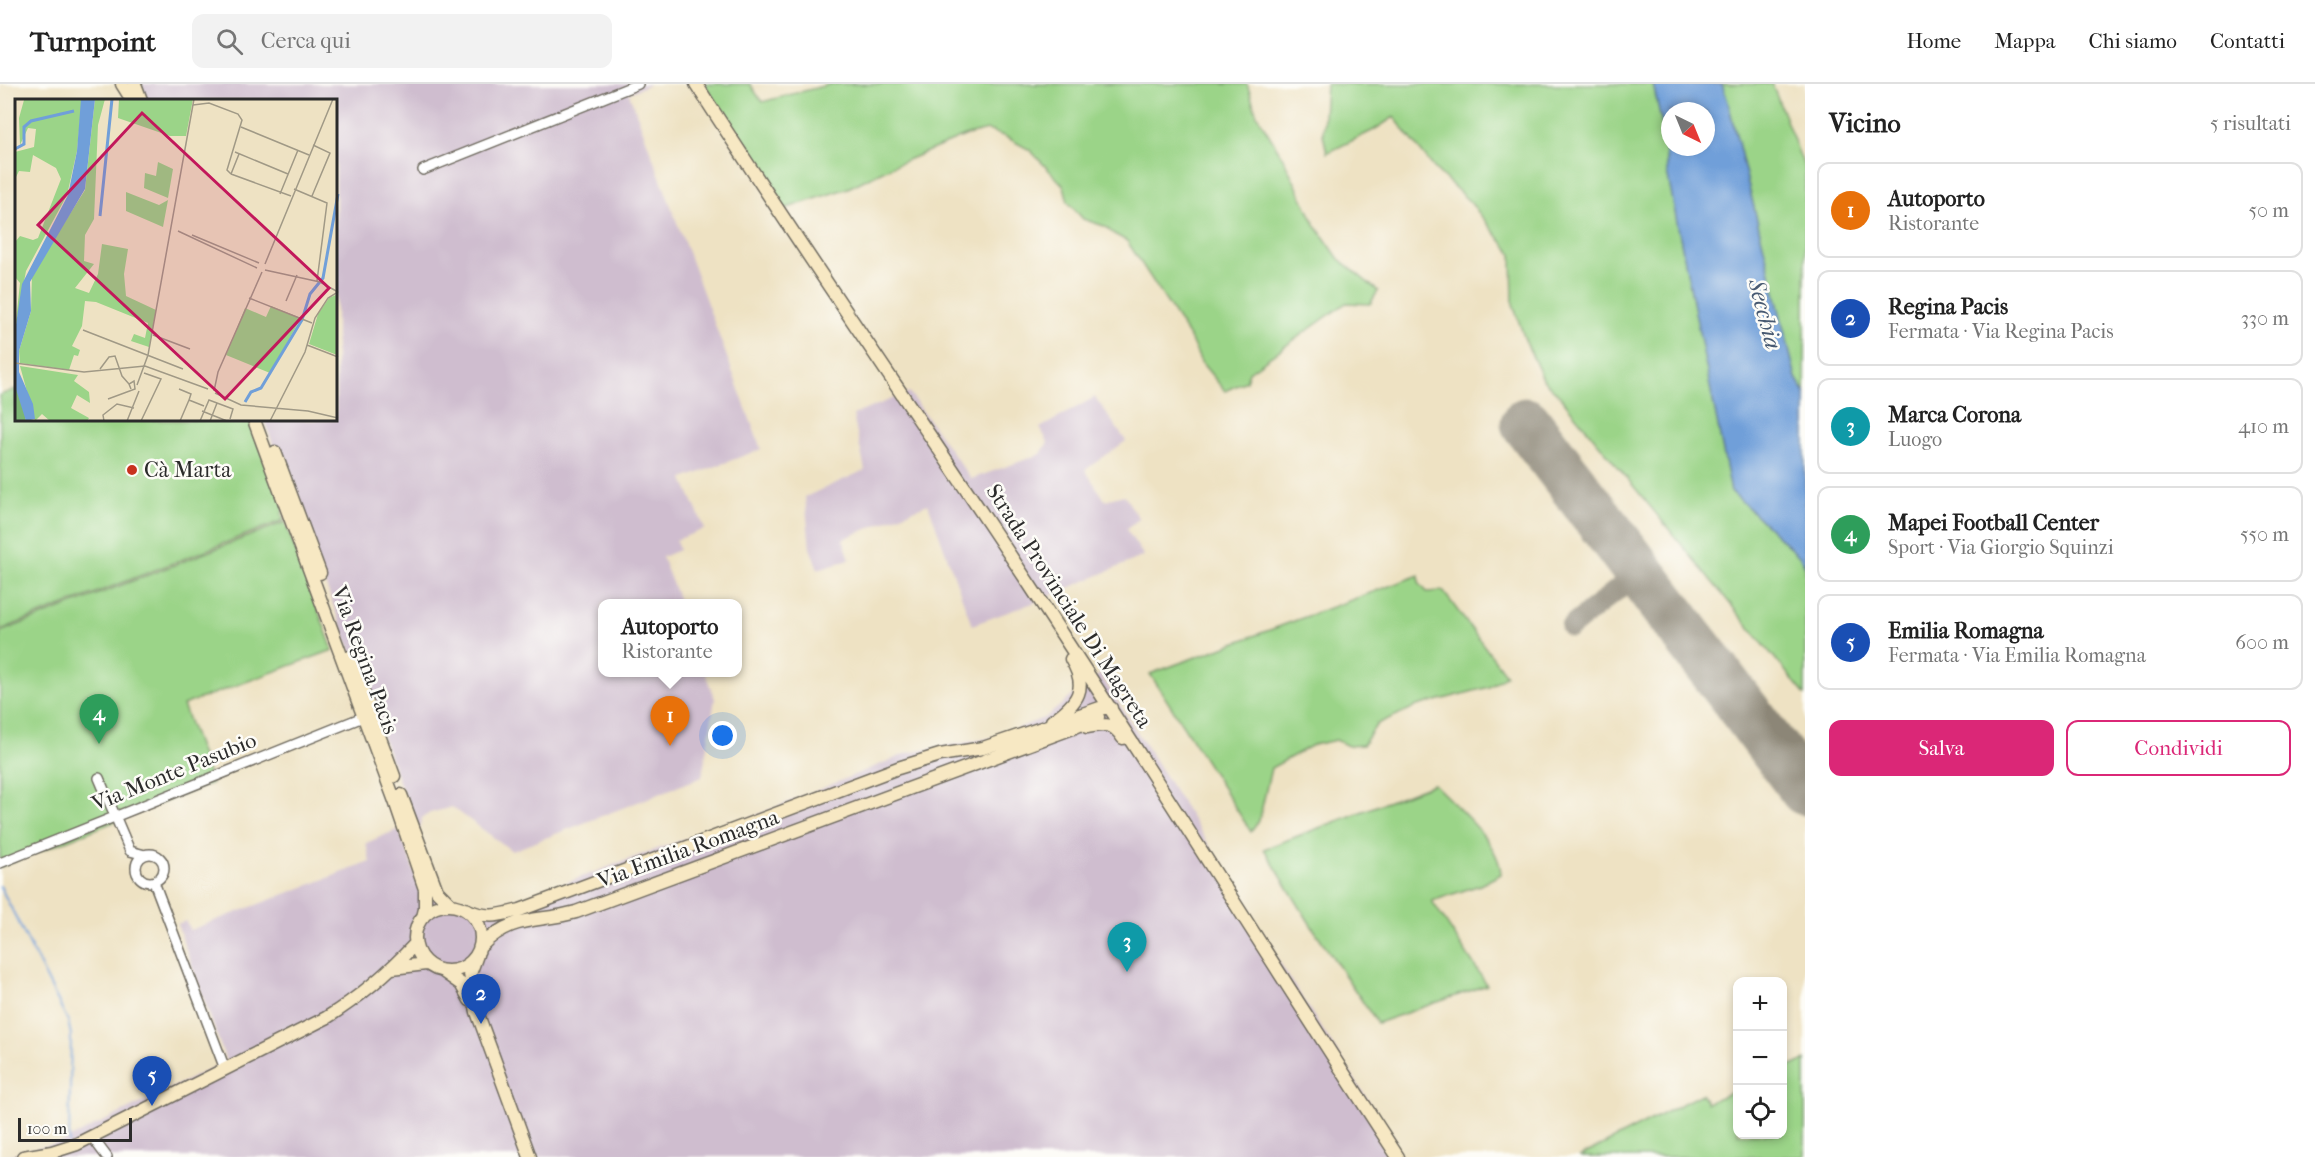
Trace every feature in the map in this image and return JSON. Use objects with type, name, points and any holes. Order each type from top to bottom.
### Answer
[{"type":"street","points":[[122,84],[131,99]]},
{"type":"street","points":[[135,84],[141,99]]},
{"type":"street","points":[[423,170],[638,84]]},
{"type":"street","name":"Strada Provinciale Di Magreta","points":[[696,84],[780,216],[964,485],[1111,708],[1398,1157]]},
{"type":"street","name":"Via Regina Pacis","points":[[255,422],[396,804],[424,890],[423,917]]},
{"type":"street","name":"Via Regina Pacis","points":[[264,422],[437,891],[451,905]]},
{"type":"street","points":[[1045,726],[1066,711],[1080,691],[1077,669],[1054,632],[1050,616]]},
{"type":"street","name":"Via Emilia Romagna","points":[[451,905],[478,915],[494,917],[520,910],[898,768],[940,755],[983,748],[1100,708],[1111,708]]},
{"type":"street","name":"Via Emilia Romagna","points":[[444,972],[463,968],[493,934],[508,925],[576,912],[1073,728],[1096,718],[1111,708]]},
{"type":"street","name":"Via Monte Pasubio","points":[[0,862],[363,717]]},
{"type":"street","points":[[1073,728],[1105,724],[1113,726],[1148,778],[1153,782],[1158,782]]},
{"type":"street","points":[[898,768],[906,770],[911,775],[911,788]]},
{"type":"street","points":[[99,778],[130,851],[154,855],[163,864],[161,876],[154,882],[145,882],[136,871],[137,861],[145,855]]},
{"type":"street","points":[[154,882],[225,1069]]},
{"type":"street","points":[[451,905],[435,908],[423,917],[417,925],[415,944],[426,964],[444,972],[461,984],[477,1012]]},
{"type":"street","points":[[465,909],[479,925],[482,935],[470,974],[477,1012],[530,1157]]},
{"type":"street","points":[[23,1157],[52,1152],[92,1137],[326,1018],[356,999],[392,968],[415,944]]},
{"type":"street","points":[[392,968],[426,964]]},
{"type":"street","points":[[92,1137],[107,1157]]},
{"type":"shaded area","points":[[141,84],[650,84],[629,93],[761,449],[683,479],[705,529],[676,540],[679,550],[662,557],[678,599],[598,599],[598,677],[707,677],[715,699],[702,777],[512,851],[452,807],[430,813],[422,818],[418,832],[265,422],[338,422],[338,99],[145,99]]},
{"type":"shaded area","points":[[909,392],[971,479],[1041,454],[1048,442],[1040,428],[1095,397],[1126,441],[1085,470],[1105,500],[1124,495],[1139,519],[1126,529],[1144,556],[1033,603],[972,625],[928,504],[843,539],[850,559],[818,569],[810,548],[805,497],[865,470],[853,415]]},
{"type":"shaded area","points":[[1100,674],[1225,870],[1229,884],[1391,1136],[1378,1140],[1388,1157],[0,1157],[62,1142],[226,1061],[177,924],[186,921],[190,930],[370,862],[366,843],[399,829],[425,901],[442,896],[477,908],[496,909],[659,848],[750,818],[908,753],[996,737],[1046,717]]},
{"type":"green space","points":[[704,84],[750,84],[762,102],[831,84],[1247,84],[1257,115],[1283,158],[1316,226],[1339,259],[1378,291],[1370,304],[1346,303],[1249,372],[1246,381],[1225,391],[1201,362],[1190,338],[1127,241],[1104,226],[1083,219],[1068,202],[1064,186],[1030,150],[988,130],[967,135],[848,188],[784,209],[726,122]]},
{"type":"green space","points":[[1326,84],[1653,84],[1661,119],[1661,156],[1666,156],[1667,172],[1731,491],[1800,557],[1805,566],[1805,695],[1557,393],[1544,381],[1525,340],[1513,304],[1512,254],[1470,202],[1435,169],[1394,117],[1374,130],[1327,153],[1323,134]]},
{"type":"green space","points":[[1722,84],[1772,84],[1805,169],[1805,393],[1796,378]]},
{"type":"green space","name":"Cà Marta","points":[[15,389],[15,422],[257,422],[285,496],[282,515],[284,520],[0,630],[0,395]]},
{"type":"green space","points":[[285,522],[333,650],[183,705],[212,783],[0,867],[0,632]]},
{"type":"green space","points":[[1419,575],[1419,583],[1427,592],[1443,591],[1506,675],[1489,687],[1417,706],[1377,724],[1363,745],[1348,746],[1336,740],[1313,745],[1271,768],[1259,821],[1251,832],[1150,674]]},
{"type":"green space","points":[[1434,784],[1485,837],[1498,862],[1501,874],[1480,885],[1432,901],[1487,985],[1377,1023],[1309,922],[1264,849]]},
{"type":"green space","points":[[1805,1060],[1805,1157],[1579,1157],[1701,1094],[1707,1103],[1733,1092],[1733,1139],[1787,1139],[1787,1068]]},
{"type":"water","name":"Secchia","points":[[1653,84],[1722,84],[1796,378],[1805,393],[1805,566],[1800,557],[1731,491],[1667,172],[1666,156],[1715,156],[1715,102],[1661,102],[1661,119]]},
{"type":"waterway","points":[[0,886],[68,1021],[71,1035],[69,1143]]},
{"type":"taxiway","points":[[1571,627],[1639,572]]},
{"type":"runway","points":[[1526,423],[1805,790]]},
{"type":"place","name":"Cà Marta","points":[[132,470]]},
{"type":"place","name":"Mapei Football Center","points":[[99,744]]},
{"type":"place","name":"Autoporto","points":[[670,746]]},
{"type":"place","name":"Marca Corona","points":[[1127,972]]},
{"type":"place","name":"Regina Pacis","points":[[481,1024]]},
{"type":"place","name":"Emilia Romagna","points":[[152,1106]]}]
